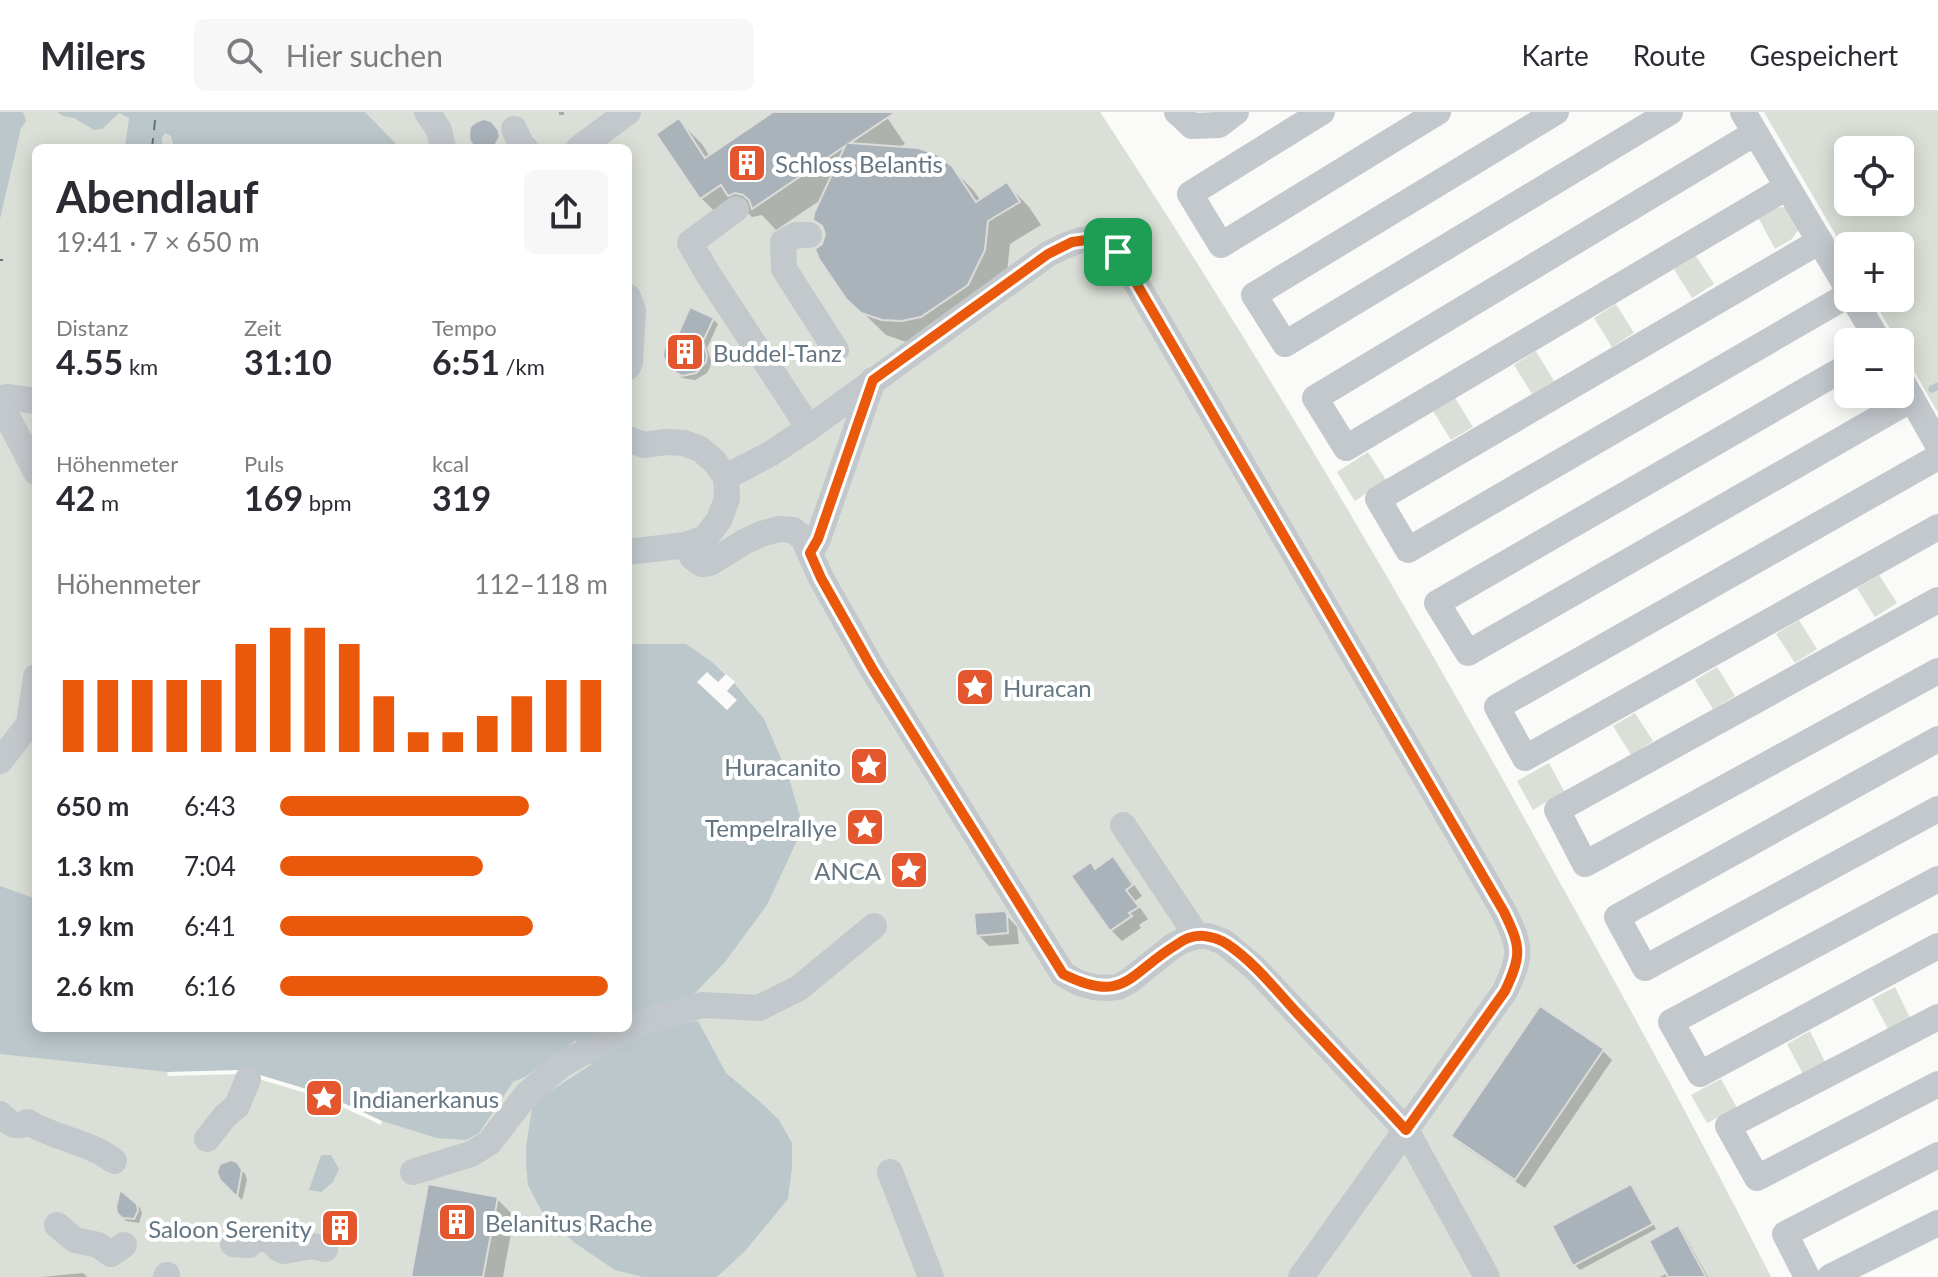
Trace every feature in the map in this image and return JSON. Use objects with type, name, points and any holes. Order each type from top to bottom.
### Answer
[{"type":"street","points":[[584,144],[628,112]]},
{"type":"street","points":[[1177,112],[1192,126],[1219,125],[1236,112]]},
{"type":"street","points":[[1322,112],[1190,194],[1221,245],[1438,112]]},
{"type":"street","points":[[1556,112],[1254,295],[1285,344],[1670,112]]},
{"type":"street","points":[[1787,187],[1346,448],[1315,398],[1749,122],[1834,266]]},
{"type":"street","points":[[736,209],[690,243],[809,428]]},
{"type":"street","points":[[809,235],[796,235],[783,242],[784,269],[836,350]]},
{"type":"street","points":[[726,477],[770,454],[809,428],[1048,254],[1072,242],[1094,239],[1108,243],[1118,252],[1517,938],[1517,966],[1505,991],[1301,1277]]},
{"type":"street","points":[[1820,241],[1378,499],[1408,550],[1834,300]]},
{"type":"street","points":[[632,307],[632,327]]},
{"type":"street","points":[[1834,374],[1437,603],[1468,653],[1874,408]]},
{"type":"street","points":[[810,553],[818,539],[873,380]]},
{"type":"street","points":[[0,399],[32,400]]},
{"type":"street","points":[[1914,403],[1938,445]]},
{"type":"street","points":[[0,409],[32,464]]},
{"type":"street","points":[[632,440],[644,445],[684,443],[700,449],[726,477],[727,499],[719,520],[705,538],[686,545],[632,552]]},
{"type":"street","points":[[1938,457],[1497,707],[1525,758],[1938,527]]},
{"type":"street","points":[[686,545],[692,557],[702,564],[710,563],[761,534],[779,529],[793,530],[803,538],[821,578],[873,670],[1063,974],[1094,987],[1118,987],[1173,946],[1197,936],[1224,942],[1249,962],[1406,1130],[1487,1277]]},
{"type":"street","points":[[1938,600],[1557,810],[1585,864],[1938,671]]},
{"type":"street","points":[[0,761],[29,724],[32,704]]},
{"type":"street","points":[[1938,739],[1617,917],[1645,968],[1938,809]]},
{"type":"street","points":[[1123,825],[1197,936]]},
{"type":"street","points":[[1938,879],[1671,1022],[1700,1074],[1938,946]]},
{"type":"street","points":[[632,1028],[702,1005],[759,1008],[799,988],[874,926]]},
{"type":"street","points":[[1938,1017],[1728,1126],[1757,1178],[1938,1084]]},
{"type":"street","points":[[413,1172],[471,1154],[489,1143],[527,1094],[560,1066],[624,1032]]},
{"type":"street","points":[[207,1139],[237,1106],[248,1079]]},
{"type":"street","points":[[0,1114],[11,1124],[19,1126],[28,1122],[41,1131],[75,1141],[114,1161]]},
{"type":"street","points":[[1807,1277],[1785,1234],[1938,1155]]},
{"type":"street","points":[[890,1172],[931,1277]]},
{"type":"street","points":[[1830,1277],[1938,1223]]},
{"type":"street","points":[[57,1225],[75,1240],[98,1245],[111,1254],[124,1245]]},
{"type":"street","points":[[233,1244],[249,1245],[256,1239],[268,1239],[284,1251],[312,1246],[325,1249]]},
{"type":"shaded area","points":[[0,112],[1100,112],[1277,393],[1446,679],[1637,1023],[1771,1277],[0,1277]]},
{"type":"shaded area","points":[[0,112],[23,112],[26,121],[21,128],[0,219]]},
{"type":"shaded area","points":[[57,112],[365,112],[396,144],[173,144],[171,136],[165,133],[162,144],[126,144],[129,118],[119,113],[102,129],[94,130],[74,118]]},
{"type":"shaded area","points":[[1764,112],[1938,112],[1938,413],[1914,371],[1914,328],[1890,328],[1880,312],[1914,312],[1914,232],[1834,232]]},
{"type":"shaded area","points":[[1782,207],[1788,209],[1799,229],[1792,239],[1775,249],[1759,219]]},
{"type":"shaded area","points":[[1696,256],[1714,284],[1692,298],[1674,269]]},
{"type":"shaded area","points":[[1616,304],[1634,333],[1612,347],[1594,318]]},
{"type":"shaded area","points":[[1536,351],[1554,381],[1532,394],[1514,365]]},
{"type":"shaded area","points":[[1455,398],[1473,427],[1451,440],[1433,411]]},
{"type":"shaded area","points":[[1368,452],[1386,480],[1355,501],[1337,472]]},
{"type":"shaded area","points":[[1879,575],[1897,603],[1875,617],[1857,588]]},
{"type":"shaded area","points":[[1799,620],[1817,649],[1795,663],[1776,634]]},
{"type":"shaded area","points":[[632,644],[686,644],[712,662],[734,683],[764,719],[788,775],[800,816],[800,834],[767,905],[725,962],[693,995],[653,1006],[632,1016]]},
{"type":"shaded area","points":[[1717,667],[1735,696],[1713,709],[1695,680]]},
{"type":"shaded area","points":[[1635,713],[1653,741],[1631,755],[1613,726]]},
{"type":"shaded area","points":[[1549,763],[1564,791],[1533,810],[1517,781]]},
{"type":"shaded area","points":[[0,886],[32,898],[32,1032],[619,1032],[637,1037],[676,1023],[698,1021],[726,1073],[779,1120],[792,1143],[788,1199],[745,1251],[717,1277],[643,1277],[615,1270],[575,1243],[542,1212],[528,1185],[526,1147],[532,1108],[543,1096],[592,1064],[576,1040],[525,1077],[513,1082],[479,1133],[466,1140],[437,1138],[382,1121],[326,1095],[243,1070],[168,1072],[0,1054]]},
{"type":"shaded area","points":[[1895,987],[1910,1018],[1888,1029],[1872,999]]},
{"type":"shaded area","points":[[1810,1031],[1825,1062],[1803,1074],[1787,1044]]},
{"type":"shaded area","points":[[1721,1079],[1737,1108],[1707,1123],[1691,1095]]},
{"type":"shaded area","points":[[321,1155],[331,1155],[339,1169],[333,1182],[321,1192],[309,1190]]},
{"type":"pier","points":[[707,672],[718,682],[726,674],[735,682],[727,691],[737,700],[727,710],[697,682]]},
{"type":"pier","name":"Indianerkanus","points":[[243,1070],[326,1095],[382,1121],[381,1125],[325,1099],[242,1074],[167,1076],[168,1072]]},
{"type":"building","points":[[773,112],[896,112],[850,143],[918,148],[936,154],[952,166],[976,202],[1007,182],[1020,202],[988,221],[985,250],[968,285],[921,317],[902,321],[882,320],[861,313],[846,299],[815,249],[822,244],[825,234],[822,226],[813,220],[814,213],[845,146],[752,209],[743,195],[735,193],[728,196],[721,185],[700,199],[656,134],[679,118],[705,158]]},
{"type":"building","points":[[483,119],[491,121],[500,136],[496,144],[472,144],[470,127]]},
{"type":"building","name":"Buddel-Tanz","points":[[690,307],[714,318],[703,341],[706,362],[696,373],[682,376],[669,369],[663,356],[671,338],[678,334]]},
{"type":"building","points":[[1113,856],[1133,885],[1126,890],[1139,907],[1129,913],[1132,916],[1110,931],[1071,876],[1091,862],[1095,869]]},
{"type":"building","points":[[1005,911],[1008,933],[976,936],[974,913]]},
{"type":"building","points":[[1540,1006],[1604,1049],[1515,1180],[1451,1136]]},
{"type":"building","points":[[231,1160],[237,1162],[242,1170],[237,1197],[220,1180],[217,1172],[220,1164]]},
{"type":"building","name":"Belanitus Rache","points":[[428,1184],[498,1197],[483,1277],[411,1277]]},
{"type":"building","points":[[1631,1184],[1653,1224],[1573,1266],[1552,1226]]},
{"type":"building","points":[[120,1190],[137,1204],[134,1219],[122,1218],[117,1213]]},
{"type":"building","points":[[1678,1225],[1706,1277],[1668,1277],[1649,1241]]},
{"type":"waterway","points":[[1932,389],[1938,386]]},
{"type":"ferry route","points":[[152,144],[156,112]]},
{"type":"railway","points":[[559,112],[564,112]]},
{"type":"place","name":"Schloss Belantis","points":[[747,163]]},
{"type":"place","name":"Buddel-Tanz","points":[[685,352]]},
{"type":"place","name":"Huracan","points":[[975,687]]},
{"type":"place","name":"Huracanito","points":[[869,766]]},
{"type":"place","name":"Tempelrallye","points":[[865,827]]},
{"type":"place","name":"ANCA","points":[[909,870]]},
{"type":"place","name":"Indianerkanus","points":[[324,1098]]},
{"type":"place","name":"Belanitus Rache","points":[[457,1222]]},
{"type":"place","name":"Saloon Serenity","points":[[340,1228]]},
{"type":"route","points":[[1094,239],[1108,243],[1118,252],[1517,938],[1517,966],[1505,991],[1406,1130],[1256,969],[1224,942],[1208,936],[1184,940],[1118,987],[1094,987],[1063,974],[873,670],[810,553],[818,539],[873,380],[1048,254],[1072,242],[1094,239]]}]
